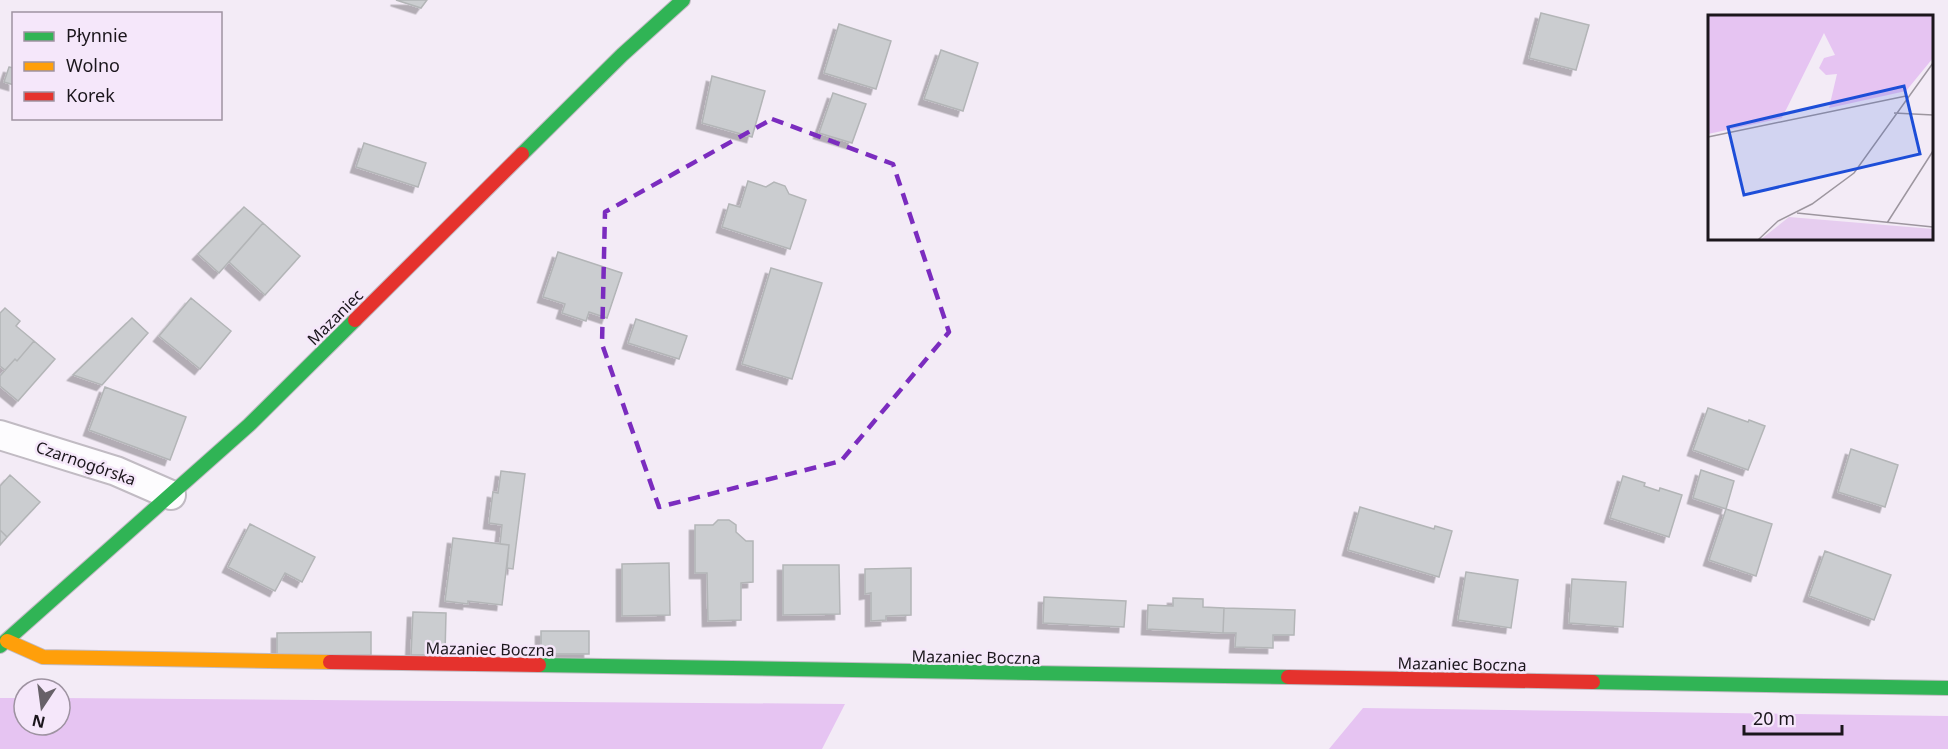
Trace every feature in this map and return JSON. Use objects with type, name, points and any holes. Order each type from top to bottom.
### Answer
[{"type":"street","name":"Mazaniec","points":[[3,643],[249,425],[622,55],[683,0]]},
{"type":"street","name":"Czarnogórska","points":[[0,435],[116,471],[171,495]]},
{"type":"street","name":"Mazaniec Boczna","points":[[3,643],[43,657],[55,658],[1948,688]]},
{"type":"highlighted area","points":[[772,119],[893,164],[949,332],[841,461],[659,507],[602,344],[605,212]]},
{"type":"shaded area","points":[[0,698],[12,698],[12,737],[72,737],[72,698],[845,704],[822,749],[0,749]]},
{"type":"shaded area","points":[[1363,708],[1948,716],[1948,749],[1329,749]]},
{"type":"building","points":[[396,0],[427,0],[421,8]]},
{"type":"building","points":[[1541,13],[1589,25],[1576,70],[1529,58]]},
{"type":"building","points":[[839,24],[891,41],[876,89],[824,73]]},
{"type":"building","points":[[941,50],[978,63],[963,111],[924,99]]},
{"type":"building","points":[[9,67],[12,68],[12,84],[4,82]]},
{"type":"building","points":[[712,76],[765,91],[752,137],[702,123]]},
{"type":"building","points":[[833,93],[866,104],[852,143],[819,133]]},
{"type":"building","points":[[364,143],[426,163],[418,187],[356,167]]},
{"type":"building","points":[[748,181],[766,187],[774,182],[785,186],[789,194],[806,200],[790,249],[722,227],[729,204],[740,207]]},
{"type":"building","points":[[244,207],[263,223],[219,273],[198,254]]},
{"type":"building","points":[[263,223],[300,256],[265,295],[229,262]]},
{"type":"building","points":[[558,252],[622,273],[607,318],[589,312],[586,321],[562,313],[565,304],[543,297]]},
{"type":"building","points":[[771,268],[822,283],[792,379],[742,364]]},
{"type":"building","points":[[191,298],[231,331],[200,369],[159,336]]},
{"type":"building","points":[[5,308],[20,321],[16,326],[34,341],[17,361],[15,359],[5,370],[0,366],[0,313]]},
{"type":"building","points":[[132,318],[148,333],[102,385],[73,375]]},
{"type":"building","points":[[636,319],[687,336],[679,359],[628,343]]},
{"type":"building","points":[[34,341],[55,359],[18,401],[0,386],[0,376]]},
{"type":"building","points":[[105,387],[186,417],[170,460],[89,430]]},
{"type":"building","points":[[1708,408],[1765,426],[1748,470],[1693,450]]},
{"type":"building","points":[[1851,449],[1898,465],[1885,507],[1838,492]]},
{"type":"building","points":[[1701,470],[1734,481],[1726,509],[1693,498]]},
{"type":"building","points":[[501,471],[525,474],[513,569],[507,568],[509,545],[500,544],[502,525],[489,523],[493,492],[498,493]]},
{"type":"building","points":[[10,475],[40,502],[7,537],[0,530],[0,486]]},
{"type":"building","points":[[1623,476],[1645,483],[1644,486],[1659,491],[1660,488],[1682,495],[1669,537],[1610,518]]},
{"type":"building","points":[[1360,507],[1434,529],[1435,526],[1452,531],[1439,577],[1348,550]]},
{"type":"building","points":[[1726,509],[1772,524],[1756,576],[1709,560]]},
{"type":"building","points":[[718,520],[729,520],[736,525],[736,532],[746,541],[753,541],[753,582],[741,583],[741,620],[708,621],[707,573],[695,573],[695,525],[713,525]]},
{"type":"building","points":[[250,524],[315,557],[302,582],[285,573],[275,591],[228,567]]},
{"type":"building","points":[[0,530],[7,537],[0,545]]},
{"type":"building","points":[[453,538],[509,545],[502,605],[445,601]]},
{"type":"building","points":[[1825,551],[1891,575],[1874,620],[1809,596]]},
{"type":"building","points":[[669,563],[670,615],[622,616],[622,564]]},
{"type":"building","points":[[783,565],[839,565],[840,614],[783,615]]},
{"type":"building","points":[[911,568],[911,615],[886,616],[886,620],[871,621],[871,593],[865,594],[865,569]]},
{"type":"building","points":[[1466,572],[1518,580],[1511,628],[1458,620]]},
{"type":"building","points":[[1572,579],[1626,582],[1623,627],[1569,623]]},
{"type":"building","points":[[1044,597],[1126,601],[1124,627],[1043,623]]},
{"type":"building","points":[[1173,598],[1203,599],[1203,607],[1224,608],[1223,633],[1147,629],[1148,605],[1173,606]]},
{"type":"building","points":[[1224,608],[1295,610],[1294,635],[1273,635],[1273,648],[1235,647],[1236,633],[1223,633]]},
{"type":"building","points":[[413,612],[446,613],[445,655],[411,655]]},
{"type":"building","points":[[541,631],[589,631],[589,654],[541,654]]},
{"type":"building","points":[[371,632],[371,655],[277,655],[277,633]]},
{"type":"traffic: fast","points":[[522,154],[622,55],[683,0]]},
{"type":"traffic: fast","points":[[0,646],[249,425],[355,320]]},
{"type":"traffic: fast","points":[[539,665],[1288,677]]},
{"type":"traffic: fast","points":[[1593,682],[1948,688]]},
{"type":"traffic: slow","points":[[7,641],[43,657],[330,662]]},
{"type":"traffic: jam","points":[[355,320],[522,154]]},
{"type":"traffic: jam","points":[[330,662],[539,665]]},
{"type":"traffic: jam","points":[[1288,677],[1593,682]]}]
